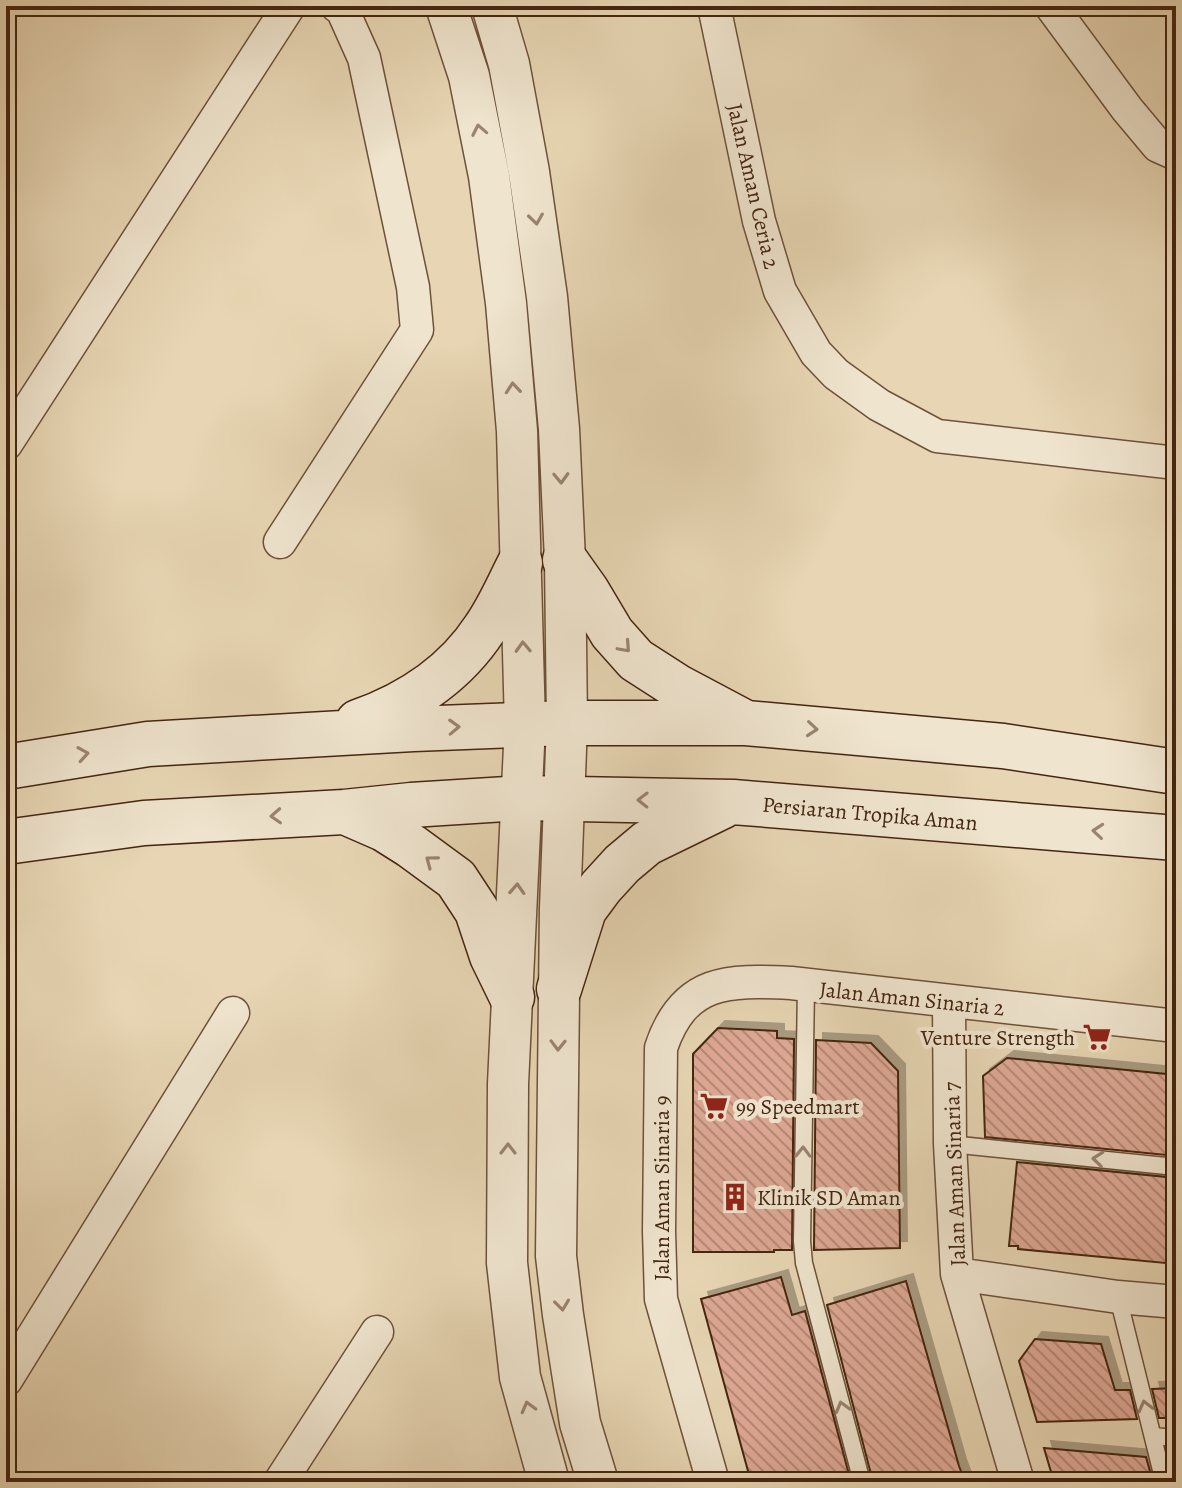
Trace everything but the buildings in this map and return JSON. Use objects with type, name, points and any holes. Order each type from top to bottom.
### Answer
[{"type":"main road","points":[[565,560],[612,633],[636,660],[678,687],[746,723]]},
{"type":"main road","points":[[322,735],[370,718],[430,687],[472,647],[487,626],[520,563]]},
{"type":"main road","points":[[6,767],[148,744],[546,724],[746,723],[1003,746],[1176,772]]},
{"type":"main road","name":"Persiaran Tropika Aman","points":[[6,842],[144,823],[542,799],[733,802],[1176,838]]},
{"type":"main road","points":[[559,989],[584,910],[622,864],[647,843],[733,802]]},
{"type":"main road","points":[[344,812],[384,829],[456,879],[477,911],[492,956],[512,997]]},
{"type":"street","points":[[6,444],[289,6]]},
{"type":"street","points":[[280,542],[417,330],[413,287],[364,58],[342,9],[337,6]]},
{"type":"street","points":[[446,6],[469,76],[489,176],[506,303],[517,431],[520,563],[546,724]]},
{"type":"street","points":[[492,6],[509,64],[547,297],[559,429],[565,560],[546,724],[542,799],[512,997],[508,1084],[507,1263],[520,1377],[549,1482]]},
{"type":"street","name":"Jalan Aman Ceria 2","points":[[714,6],[759,221],[780,291],[816,353],[836,374],[879,405],[937,436],[1176,463]]},
{"type":"street","points":[[1051,6],[1150,137],[1158,146],[1176,154]]},
{"type":"street","points":[[542,799],[559,989],[556,1256],[580,1423],[598,1482]]},
{"type":"street","name":"Jalan Aman Sinaria 9","points":[[713,1482],[661,1299],[661,1048],[669,1026],[685,1005],[706,989],[747,981],[798,985]]},
{"type":"street","name":"Jalan Aman Sinaria 2","points":[[798,985],[1176,1026]]},
{"type":"street","name":"Jalan Aman Sinaria 7","points":[[949,1002],[950,1144],[957,1274],[1018,1482]]},
{"type":"street","points":[[6,1380],[233,1013]]},
{"type":"street","points":[[957,1274],[1176,1302]]},
{"type":"street","points":[[280,1482],[377,1332]]},
{"type":"lane","points":[[798,985],[804,1263],[862,1482]]},
{"type":"lane","points":[[950,1144],[1176,1167]]},
{"type":"lane","points":[[1118,1297],[1164,1482]]},
{"type":"lane","points":[[1153,1436],[1176,1438]]},
{"type":"place","name":"Venture Strength","points":[[1097,1037]]},
{"type":"place","name":"99 Speedmart","points":[[714,1106]]},
{"type":"place","name":"Klinik SD Aman","points":[[735,1197]]}]
